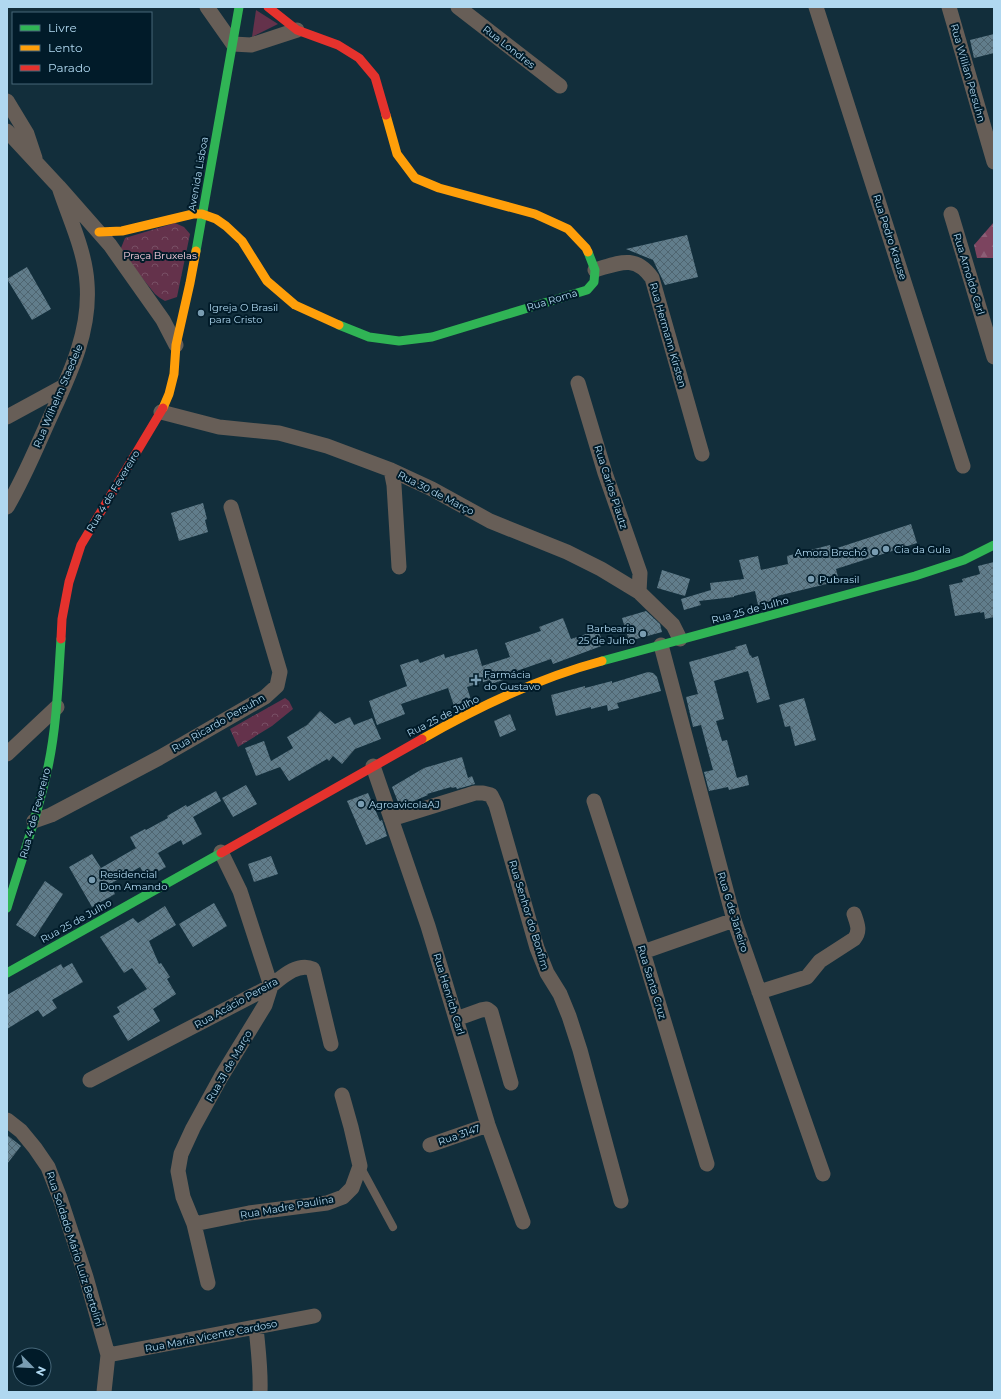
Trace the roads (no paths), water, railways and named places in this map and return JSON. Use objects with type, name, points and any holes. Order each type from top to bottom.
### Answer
[{"type":"street","points":[[207,7],[233,44],[251,45],[297,30]]},
{"type":"street","name":"Avenida Lisboa","points":[[176,345],[190,282],[239,7]]},
{"type":"street","points":[[268,7],[297,30],[338,44],[359,58],[375,77],[397,154],[415,178],[439,188],[535,214],[568,228],[586,248],[594,270]]},
{"type":"street","name":"Rua Londres","points":[[458,7],[560,86]]},
{"type":"street","name":"Rua Pedro Krause","points":[[816,7],[963,466]]},
{"type":"street","name":"Rua Willian Persuhn","points":[[950,7],[994,162]]},
{"type":"street","points":[[7,101],[27,134],[37,163]]},
{"type":"street","points":[[7,132],[99,232],[163,320],[176,345]]},
{"type":"street","name":"Rua Wilhelm Staedele","points":[[7,507],[36,449],[82,341],[87,310],[87,282],[80,244],[59,187]]},
{"type":"street","points":[[99,232],[117,232],[172,218],[202,214]]},
{"type":"street","name":"Rua Roma","points":[[202,214],[216,219],[226,226],[242,242],[267,281],[295,305],[369,337],[398,341],[432,337],[587,290],[594,282],[594,270]]},
{"type":"street","name":"Rua Arnoldo Carl","points":[[951,214],[994,357]]},
{"type":"street","name":"Rua Hermann Kirsten","points":[[594,270],[630,262],[638,264],[646,269],[652,278],[702,454]]},
{"type":"street","name":"Rua 4 de Fevereiro","points":[[7,908],[34,822],[48,767],[57,707],[62,619],[69,582],[80,545],[161,412],[169,394],[174,374],[176,345]]},
{"type":"street","name":"Rua Carlos Plautz","points":[[578,383],[605,473],[640,573],[639,592]]},
{"type":"street","points":[[7,417],[64,386]]},
{"type":"street","name":"Rua 30 de Março","points":[[161,412],[219,427],[279,433],[327,446],[391,470],[432,489],[490,521],[567,552],[601,568],[639,592],[674,625],[680,639]]},
{"type":"street","points":[[391,470],[394,485],[399,566]]},
{"type":"street","name":"Rua Ricardo Persuhn","points":[[34,822],[51,815],[166,754],[265,697],[277,686],[280,672],[231,507]]},
{"type":"street","name":"Rua 25 de Julho","points":[[7,973],[221,852],[299,810],[373,766],[481,708],[548,679],[598,662],[915,576],[964,560],[994,545]]},
{"type":"street","name":"Rua 6 de Janeiro","points":[[661,645],[734,920],[823,1174]]},
{"type":"street","points":[[7,754],[57,707]]},
{"type":"street","name":"Rua Henrich Carl","points":[[373,766],[428,926],[488,1125],[523,1222]]},
{"type":"street","name":"Rua Senhor do Bonfim","points":[[391,819],[475,793],[491,795],[496,805],[537,948],[547,973],[560,994],[569,1016],[591,1086],[621,1201]]},
{"type":"street","name":"Rua Santa Cruz","points":[[594,801],[643,952],[707,1164]]},
{"type":"street","points":[[221,852],[240,891],[271,986]]},
{"type":"street","points":[[759,992],[807,977],[820,962],[854,939],[858,928],[854,914]]},
{"type":"street","points":[[643,952],[734,920]]},
{"type":"street","name":"Rua Acácio Pereira","points":[[90,1080],[271,986],[288,973],[307,966],[313,969],[331,1044]]},
{"type":"street","name":"Rua 31 de Março","points":[[208,1283],[194,1224],[183,1197],[178,1171],[181,1154],[193,1128],[221,1077],[265,1005],[271,986]]},
{"type":"street","points":[[456,1019],[481,1010],[487,1009],[491,1012],[511,1083]]},
{"type":"street","points":[[342,1095],[360,1166]]},
{"type":"street","name":"Rua Soldado Mário Luiz Bertolini","points":[[7,1120],[36,1148],[48,1167],[60,1198],[84,1270],[108,1355],[104,1392]]},
{"type":"street","name":"Rua 3147","points":[[430,1145],[488,1125]]},
{"type":"street","name":"Rua Madre Paulina","points":[[194,1224],[250,1213],[327,1203],[343,1197],[352,1188],[360,1166]]},
{"type":"street","name":"Rua Maria Vicente Cardoso","points":[[108,1355],[314,1316]]},
{"type":"street","points":[[256,1328],[260,1358],[260,1392]]},
{"type":"lane","points":[[360,1166],[393,1227]]},
{"type":"place","name":"Igreja O Brasil para Cristo","points":[[201,313]]},
{"type":"place","name":"Cia da Gula","points":[[886,549]]},
{"type":"place","name":"Amora Brechó","points":[[875,552]]},
{"type":"place","name":"Pubrasil","points":[[811,579]]},
{"type":"place","name":"Barbearia 25 de Julho","points":[[643,634]]},
{"type":"place","name":"Farmácia do Gustavo","points":[[476,680]]},
{"type":"place","name":"AgroavicolaAJ","points":[[361,804]]},
{"type":"place","name":"Residencial Don Amando","points":[[92,880]]},
{"type":"park label","name":"Praça Bruxelas","points":[[160,255]]}]
